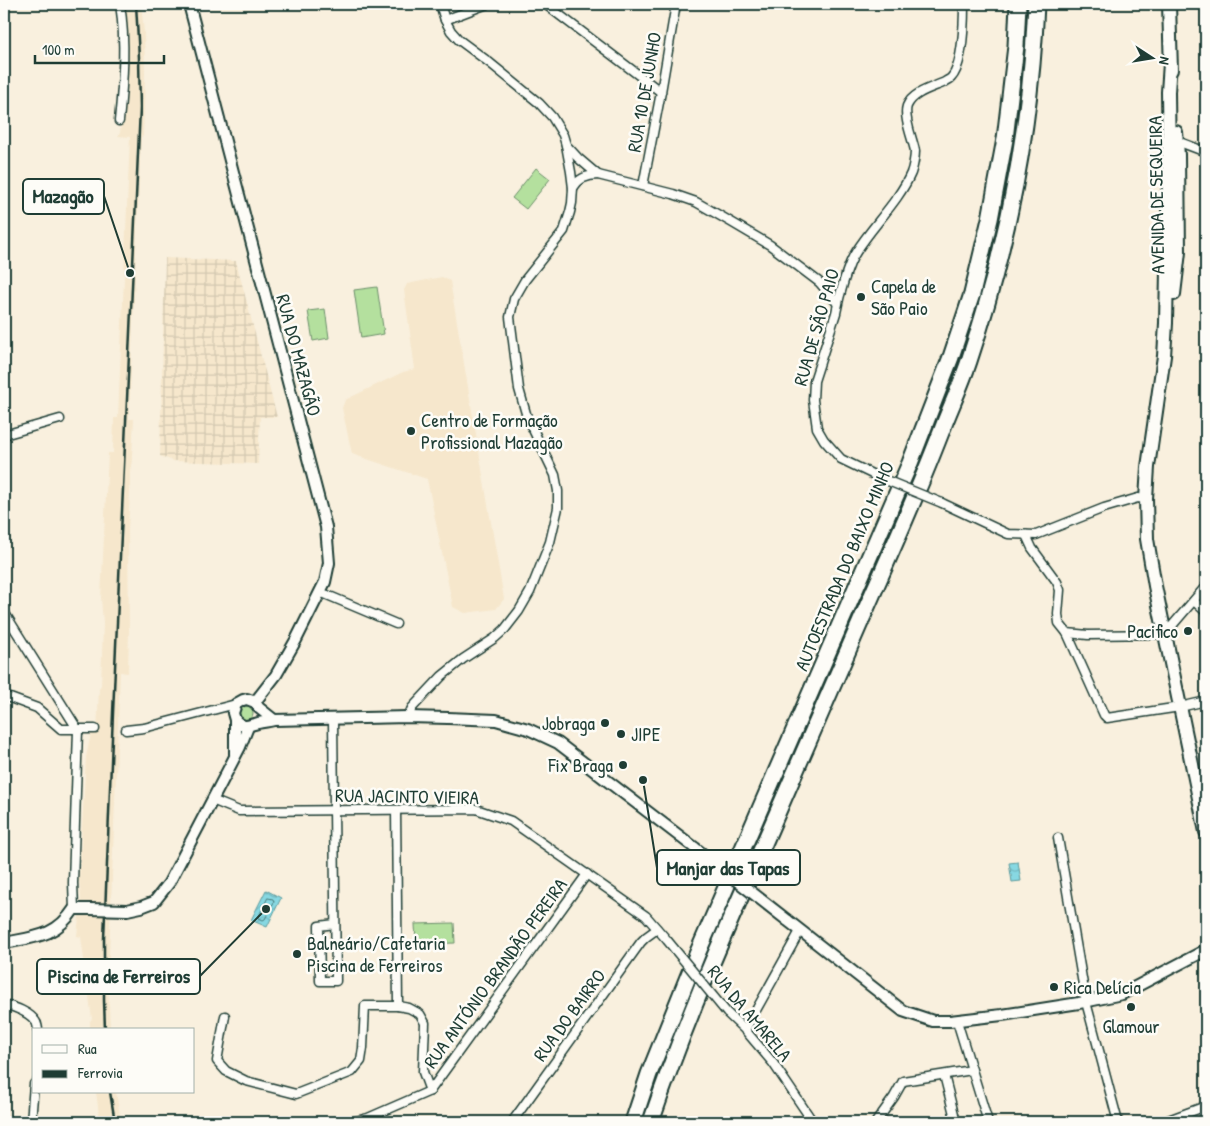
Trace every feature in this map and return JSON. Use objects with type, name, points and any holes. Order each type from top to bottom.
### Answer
[{"type":"highway","name":"AUTOESTRADA DO BAIXO MINHO","points":[[633,1122],[649,1074],[698,952],[910,463],[952,357],[972,294],[1006,139],[1016,46],[1018,4]]},
{"type":"highway","name":"AUTOESTRADA DO BAIXO MINHO","points":[[651,1122],[665,1081],[714,958],[917,493],[968,364],[987,303],[1005,230],[1022,143],[1034,41],[1036,4]]},
{"type":"main road","name":"AVENIDA DE SEQUEIRA","points":[[1169,4],[1170,63],[1178,156],[1179,252],[1169,334],[1164,356],[1148,467],[1146,498],[1147,539],[1180,707],[1202,788],[1206,832]]},
{"type":"main road","name":"AVENIDA DE SEQUEIRA","points":[[1164,356],[1168,261],[1168,92],[1170,63]]},
{"type":"street","points":[[119,121],[124,41],[120,4]]},
{"type":"street","name":"RUA DO MAZAGÃO","points":[[189,4],[326,526],[329,563],[325,582],[296,640],[257,705]]},
{"type":"street","points":[[408,717],[412,708],[442,676],[494,638],[519,611],[530,592],[550,542],[558,508],[558,490],[555,475],[527,417],[521,397],[510,317],[514,299],[525,280],[564,231],[570,212],[572,188],[566,145],[563,135],[555,122],[539,103],[459,40],[445,20],[440,4]]},
{"type":"street","points":[[445,20],[487,4]]},
{"type":"street","points":[[545,4],[661,92]]},
{"type":"street","name":"RUA 10 DE JUNHO","points":[[643,186],[676,4]]},
{"type":"street","name":"RUA DE SÃO PAIO","points":[[964,4],[964,26],[959,62],[952,78],[921,93],[911,100],[906,109],[915,153],[911,173],[901,191],[855,253],[847,273],[814,381],[813,400],[817,428],[824,440],[841,459],[1008,534],[1036,536],[1104,508],[1138,498],[1146,498]]},
{"type":"street","points":[[1177,141],[1206,152]]},
{"type":"street","points":[[566,145],[598,175]]},
{"type":"street","points":[[572,188],[580,180],[598,175],[696,202],[770,245],[819,282],[837,304]]},
{"type":"street","points":[[4,435],[60,419]]},
{"type":"street","points":[[1026,535],[1032,548],[1057,582],[1060,590],[1059,623],[1067,633],[1107,718],[1180,707],[1206,701]]},
{"type":"street","points":[[1067,633],[1088,635],[1165,634],[1206,586]]},
{"type":"street","points":[[320,592],[396,624]]},
{"type":"street","points":[[1194,601],[1206,612]]},
{"type":"street","points":[[4,612],[78,730],[73,883],[74,909],[59,927],[46,934],[4,943]]},
{"type":"street","points":[[4,697],[37,708],[61,729],[95,728]]},
{"type":"street","points":[[126,730],[144,728],[236,704],[247,699],[274,720]]},
{"type":"street","points":[[235,755],[235,720],[233,713],[236,704]]},
{"type":"street","points":[[74,909],[127,910],[154,902],[169,883],[235,755],[252,725],[260,716],[257,705]]},
{"type":"street","points":[[235,720],[240,725],[252,725],[274,720],[448,718],[496,720],[528,729],[558,743],[903,1011],[933,1021],[957,1020],[1086,1002],[1122,994],[1206,950]]},
{"type":"street","points":[[333,720],[336,981],[320,981],[319,926],[335,924]]},
{"type":"street","name":"RUA JACINTO VIEIRA","points":[[212,800],[239,812],[476,809],[511,821],[646,916],[657,929]]},
{"type":"street","points":[[396,810],[398,1006]]},
{"type":"street","points":[[1058,838],[1086,1002],[1118,1122]]},
{"type":"street","name":"RUA ANTÓNIO BRANDÃO PEREIRA","points":[[430,1091],[587,874]]},
{"type":"street","name":"RUA DA AMARELA","points":[[657,929],[727,1013],[745,1030],[773,1063],[813,1122]]},
{"type":"street","name":"RUA DO BAIRRO","points":[[512,1122],[641,942],[657,929]]},
{"type":"street","points":[[745,1030],[800,931]]},
{"type":"street","points":[[4,1004],[18,1008],[28,1014],[36,1022],[38,1028]]},
{"type":"street","points":[[225,1016],[217,1061],[226,1071],[246,1081],[296,1094],[352,1072],[361,1061],[365,1006],[398,1006],[409,1008],[420,1014],[425,1023],[423,1072],[430,1091],[368,1118],[351,1122]]},
{"type":"street","points":[[957,1020],[988,1122]]},
{"type":"street","points":[[876,1122],[894,1098],[903,1081],[972,1070]]},
{"type":"street","points":[[944,1075],[956,1122]]},
{"type":"street","points":[[31,1122],[33,1094]]},
{"type":"street","points":[[1163,1122],[1206,1106]]},
{"type":"shaded area","points":[[123,4],[141,4],[145,74],[129,419],[134,419],[128,529],[128,673],[120,672],[108,980],[110,1028],[90,1028],[90,1021],[92,1019],[81,937],[77,936],[81,898],[79,879],[86,757],[91,734],[97,732],[99,689],[101,685],[103,623],[101,598],[108,453],[113,453],[114,418],[118,418],[130,137],[118,136],[120,133],[125,87]]},
{"type":"shaded area","points":[[165,258],[236,261],[277,417],[260,417],[258,464],[173,461],[160,456]]},
{"type":"shaded area","name":"Centro de Formação Profissional Mazagão","points":[[442,277],[450,281],[504,599],[496,609],[465,613],[453,607],[427,479],[352,454],[342,408],[345,400],[403,372],[415,369],[404,290],[407,284]]},
{"type":"shaded area","points":[[96,1094],[116,1094],[121,1122],[100,1122]]},
{"type":"green space","points":[[536,168],[550,179],[526,209],[512,198]]},
{"type":"green space","points":[[377,287],[384,334],[361,338],[354,290]]},
{"type":"green space","points":[[325,309],[329,338],[313,341],[308,311]]},
{"type":"green space","points":[[243,706],[249,706],[253,713],[249,720],[243,720],[239,716],[239,710]]},
{"type":"green space","points":[[454,923],[455,943],[416,944],[415,924]]},
{"type":"water","points":[[1018,862],[1021,881],[1012,882],[1009,863]]},
{"type":"water","points":[[266,890],[281,898],[267,927],[251,920]]},
{"type":"railway","points":[[105,1028],[104,939],[140,108],[136,4]]},
{"type":"railway","points":[[110,1094],[115,1122]]},
{"type":"place","name":"Mazagão","points":[[130,273]]},
{"type":"place","name":"Capela de São Paio","points":[[861,297]]},
{"type":"place","name":"Centro de Formação Profissional Mazagão","points":[[411,431]]},
{"type":"place","name":"Pacifico","points":[[1188,631]]},
{"type":"place","name":"Jobraga","points":[[605,723]]},
{"type":"place","name":"JIPE","points":[[621,734]]},
{"type":"place","name":"Fix Braga","points":[[623,765]]},
{"type":"place","name":"Manjar das Tapas","points":[[643,780]]},
{"type":"place","name":"Piscina de Ferreiros","points":[[266,909]]},
{"type":"place","name":"Balneário/Cafetaria Piscina de Ferreiros","points":[[297,954]]},
{"type":"place","name":"Rica Delícia","points":[[1054,987]]},
{"type":"place","name":"Glamour","points":[[1131,1007]]}]
